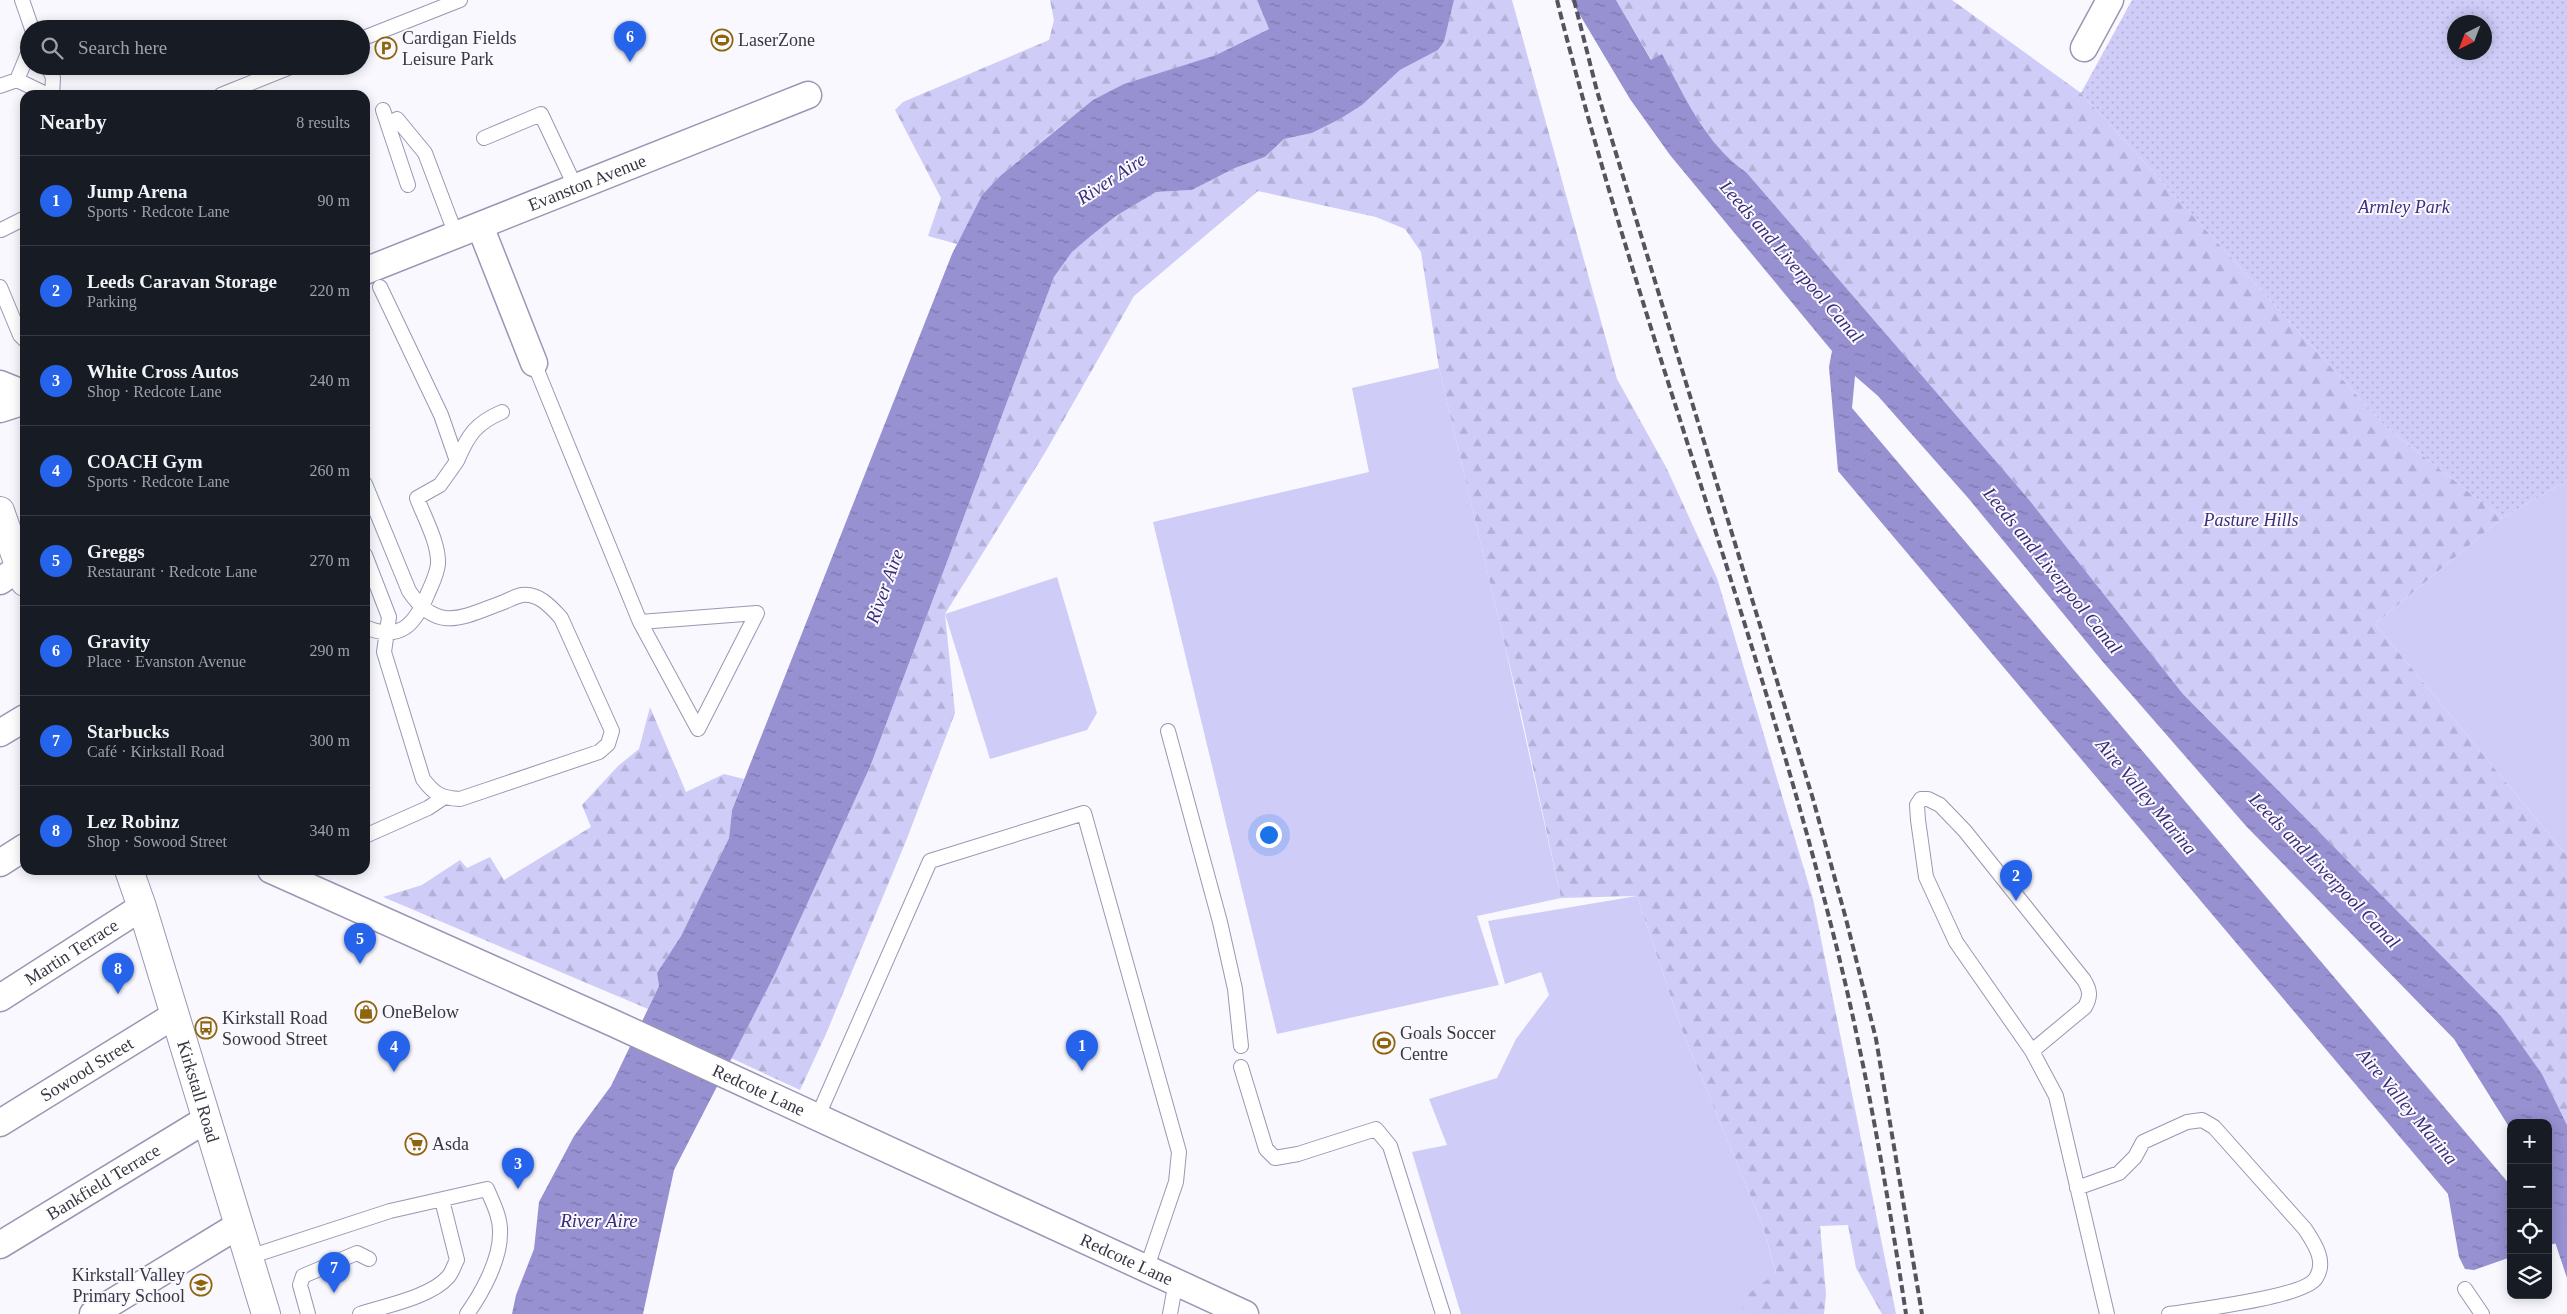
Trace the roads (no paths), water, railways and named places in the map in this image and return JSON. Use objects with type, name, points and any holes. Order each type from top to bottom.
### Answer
[{"type":"main road","points":[[0,511],[15,577]]},
{"type":"main road","name":"Kirkstall Road","points":[[131,875],[266,1314]]},
{"type":"street","points":[[2084,48],[2110,0]]},
{"type":"street","name":"Evanston Avenue","points":[[372,279],[468,230],[808,95]]},
{"type":"street","points":[[468,230],[534,363]]},
{"type":"street","points":[[0,384],[20,392]]},
{"type":"street","points":[[0,409],[20,403]]},
{"type":"street","points":[[0,733],[20,721]]},
{"type":"street","points":[[0,863],[20,850]]},
{"type":"street","name":"Redcote Lane","points":[[281,875],[613,1023],[817,1118],[1147,1267],[1245,1314]]},
{"type":"street","name":"Martin Terrace","points":[[0,998],[142,907]]},
{"type":"street","name":"Sowood Street","points":[[0,1123],[175,1015]]},
{"type":"street","name":"Bankfield Terrace","points":[[0,1245],[207,1119]]},
{"type":"street","points":[[93,1314],[239,1225]]},
{"type":"lane","points":[[22,0],[29,20]]},
{"type":"lane","points":[[370,35],[460,0]]},
{"type":"lane","points":[[17,80],[20,73]]},
{"type":"lane","points":[[52,75],[52,90]]},
{"type":"lane","points":[[233,90],[271,75]]},
{"type":"lane","points":[[0,86],[17,80],[38,90]]},
{"type":"lane","points":[[383,110],[408,185]]},
{"type":"lane","points":[[484,138],[541,114],[576,188]]},
{"type":"lane","points":[[397,119],[425,153],[468,230]]},
{"type":"lane","points":[[1,230],[20,220]]},
{"type":"lane","points":[[372,279],[441,415],[457,462]]},
{"type":"lane","points":[[0,287],[20,335]]},
{"type":"lane","points":[[534,363],[640,622],[698,729],[756,613],[640,622]]},
{"type":"lane","points":[[370,629],[387,634],[407,628],[422,609],[438,564],[436,550],[417,498],[440,485],[457,462],[465,441],[476,428],[484,420],[502,412]]},
{"type":"lane","points":[[370,496],[409,592],[422,609],[433,617],[452,619],[523,595],[538,598],[549,604],[561,618],[612,731],[608,744],[599,752],[460,799],[443,798],[433,792],[423,779],[384,652],[389,618],[370,568]]},
{"type":"lane","points":[[1168,731],[1220,922],[1235,989],[1241,1046]]},
{"type":"lane","points":[[370,834],[428,808],[443,798]]},
{"type":"lane","points":[[2032,1050],[2085,1007],[2090,998],[2089,989],[2084,980],[1965,831],[1940,805],[1928,798],[1921,799],[1917,805],[1926,877],[1956,942],[2032,1050],[2056,1096],[2107,1314]]},
{"type":"lane","points":[[817,1118],[930,861],[1084,813],[1179,1152],[1176,1182],[1147,1267]]},
{"type":"lane","points":[[1242,1067],[1266,1149],[1275,1158],[1298,1154],[1376,1129],[1390,1146],[1444,1314]]},
{"type":"lane","points":[[2078,1188],[2119,1173],[2135,1157],[2143,1142],[2187,1122],[2202,1120],[2214,1127],[2305,1229],[2317,1248],[2320,1262],[2319,1272],[2316,1280],[2308,1286],[2261,1299],[2169,1314]]},
{"type":"lane","points":[[249,1257],[390,1211],[487,1189],[498,1218],[500,1235],[497,1253],[486,1279],[467,1314]]},
{"type":"lane","points":[[360,1314],[434,1288],[448,1277],[458,1260],[442,1200]]},
{"type":"lane","points":[[308,1314],[300,1285],[303,1276],[357,1253],[369,1259]]},
{"type":"lane","points":[[1170,1314],[1176,1281]]},
{"type":"lane","points":[[2465,1289],[2482,1314]]},
{"type":"water","name":"River Aire","points":[[1257,0],[1454,0],[1444,42],[1438,50],[1400,70],[1362,105],[1312,133],[1284,139],[1265,157],[1235,168],[1192,190],[1156,192],[1116,216],[1092,235],[1072,252],[1054,277],[870,767],[775,974],[674,1170],[643,1314],[512,1314],[516,1295],[534,1249],[539,1202],[574,1136],[611,1086],[659,986],[657,973],[681,936],[729,838],[732,810],[952,254],[982,195],[1000,176],[1093,100],[1124,84],[1216,55],[1269,29]]},
{"type":"water","name":"Leeds and Liverpool Canal","points":[[1571,0],[1616,0],[1651,60],[1662,54],[1697,119],[1719,148],[1746,172],[2026,496],[2183,694],[2501,1016],[2542,1074],[2567,1125],[2567,1278],[2552,1233],[2552,1119],[2507,1119],[2507,1124],[2454,1039],[2246,826],[2103,662],[1969,499],[1878,396],[1855,376],[1852,408],[2507,1181],[2507,1258],[2474,1270],[2465,1269],[2459,1257],[2448,1194],[1838,471],[1829,367],[1832,351],[1670,155],[1630,99]]},
{"type":"waterway","name":"Aire Valley Marina","points":[[2552,1232],[2567,1228]]},
{"type":"railway","points":[[1557,0],[1588,117],[1622,232],[1800,808],[1854,1021],[1873,1118],[1906,1314]]},
{"type":"railway","points":[[1574,0],[1597,91],[1813,799],[1846,919],[1876,1039],[1922,1314]]},
{"type":"place","name":"LaserZone","points":[[722,40]]},
{"type":"place","name":"Cardigan Fields Leisure Park","points":[[386,48]]},
{"type":"place","name":"Gravity","points":[[630,62]]},
{"type":"place","name":"Leeds Caravan Storage","points":[[2016,901]]},
{"type":"place","name":"Greggs","points":[[360,964]]},
{"type":"place","name":"Lez Robinz","points":[[118,994]]},
{"type":"place","name":"OneBelow","points":[[366,1012]]},
{"type":"place","name":"Kirkstall Road Sowood Street","points":[[206,1028]]},
{"type":"place","name":"Goals Soccer Centre","points":[[1384,1043]]},
{"type":"place","name":"Jump Arena","points":[[1082,1071]]},
{"type":"place","name":"COACH Gym","points":[[394,1072]]},
{"type":"place","name":"Asda","points":[[416,1144]]},
{"type":"place","name":"White Cross Autos","points":[[518,1189]]},
{"type":"place","name":"Kirkstall Valley Primary School","points":[[201,1285]]},
{"type":"place","name":"Starbucks","points":[[334,1293]]},
{"type":"park label","name":"Armley Park","points":[[2404,207]]},
{"type":"park label","name":"Pasture Hills","points":[[2251,520]]}]
